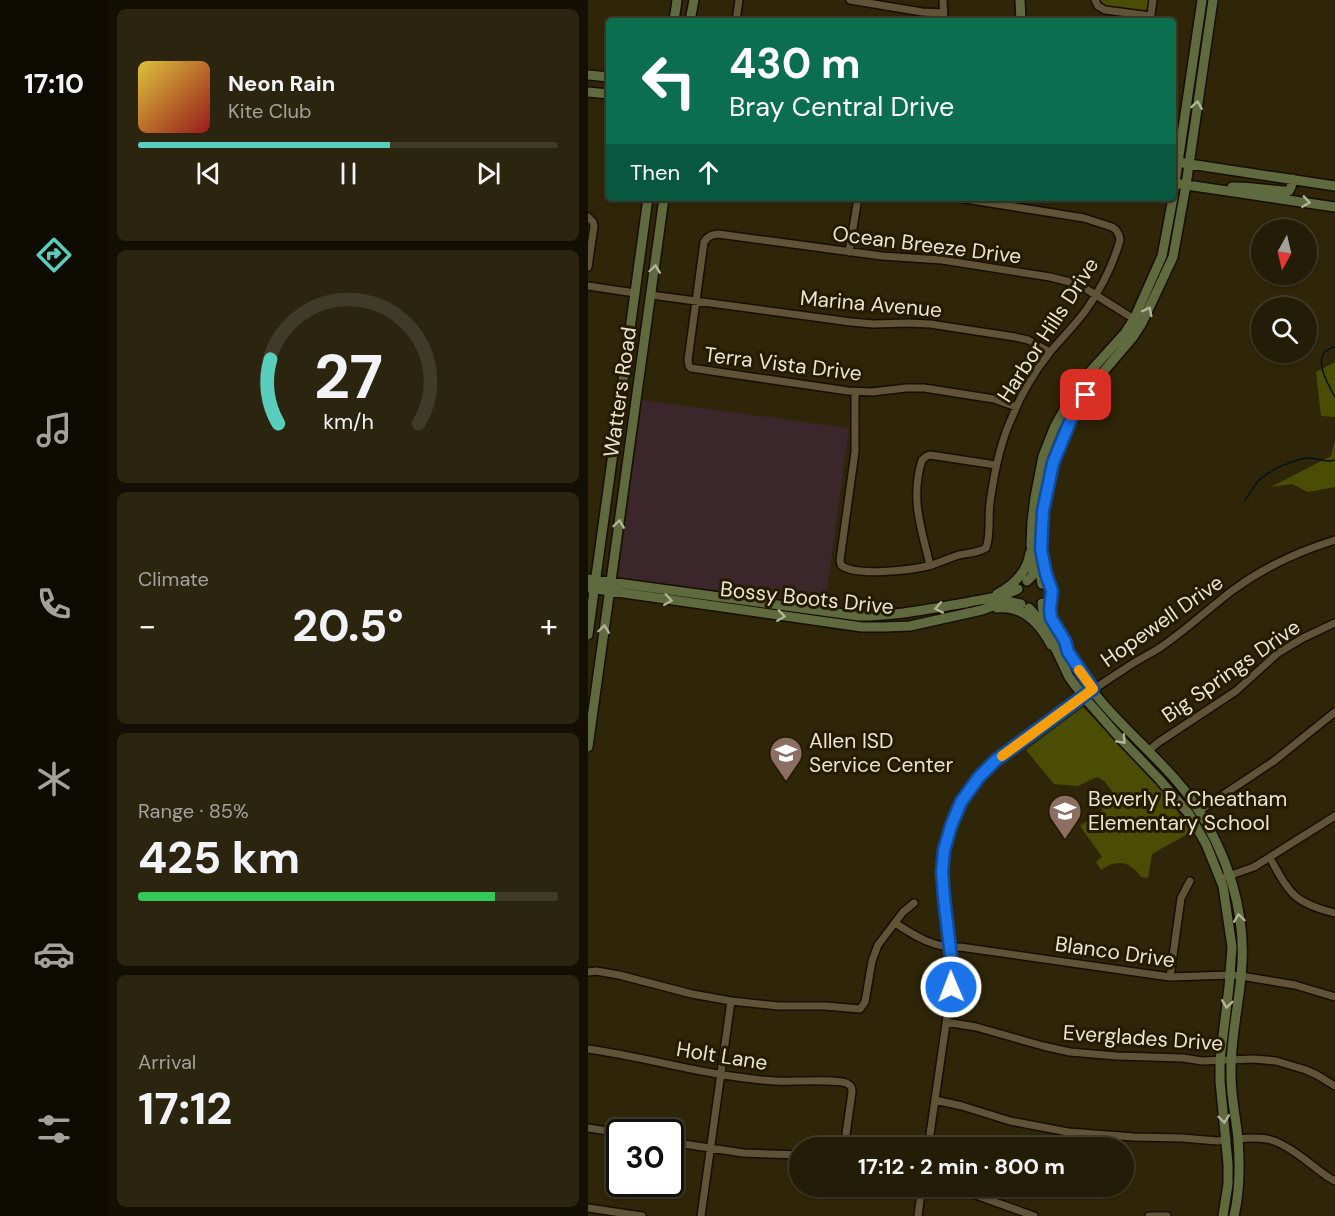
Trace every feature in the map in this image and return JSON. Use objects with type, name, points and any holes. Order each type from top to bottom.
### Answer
[{"type":"street","points":[[674,18],[677,0]]},
{"type":"street","points":[[691,18],[694,0]]},
{"type":"street","points":[[736,18],[739,0]]},
{"type":"street","points":[[850,0],[944,17],[943,0]]},
{"type":"street","points":[[1020,0],[1021,18]]},
{"type":"street","points":[[1150,18],[1153,0]]},
{"type":"street","points":[[1176,155],[1202,0]]},
{"type":"street","points":[[1025,606],[1035,608],[1042,603],[1046,595],[1040,572],[1042,525],[1044,504],[1057,451],[1074,412],[1142,323],[1173,257],[1213,0]]},
{"type":"street","points":[[1096,3],[1105,10],[1145,18]]},
{"type":"street","points":[[588,75],[606,77]]},
{"type":"street","points":[[588,92],[606,94]]},
{"type":"street","points":[[1176,161],[1335,186]]},
{"type":"street","points":[[1217,189],[1243,186],[1289,191],[1293,180]]},
{"type":"street","points":[[1176,183],[1335,207]]},
{"type":"street","name":"Watters Road","points":[[588,635],[592,584],[648,201]]},
{"type":"street","name":"Watters Road","points":[[588,747],[664,201]]},
{"type":"street","points":[[849,252],[858,201]]},
{"type":"street","name":"Harbor Hills Drive","points":[[930,565],[986,548],[996,465],[1016,406],[1050,352],[1081,316],[1095,295],[1120,240],[1116,230],[1112,227],[1074,216],[977,201]]},
{"type":"street","points":[[980,600],[996,595],[1018,579],[1028,564],[1035,497],[1043,456],[1065,408],[1087,375],[1125,333],[1134,319],[1162,256],[1172,201]]},
{"type":"street","points":[[588,267],[594,226],[590,218]]},
{"type":"street","name":"Ocean Breeze Drive","points":[[696,301],[704,242],[707,237],[718,234],[899,258],[942,260],[1050,277],[1074,283],[1134,319]]},
{"type":"street","points":[[588,286],[635,293]]},
{"type":"street","name":"Marina Avenue","points":[[651,295],[851,322],[930,324],[966,329],[1028,340],[1050,352]]},
{"type":"street","name":"Terra Vista Drive","points":[[696,301],[688,360],[689,366],[694,370],[855,392],[924,388],[994,399],[1016,406]]},
{"type":"street","points":[[855,392],[855,446],[840,560],[841,565],[845,568],[872,572],[905,570],[930,565],[916,506],[921,462],[924,457],[930,455],[996,465]]},
{"type":"street","name":"Hopewell Drive","points":[[930,1137],[953,975],[944,896],[944,850],[961,802],[979,777],[996,760],[1093,689],[1185,630],[1234,589],[1272,566],[1335,540]]},
{"type":"street","points":[[1031,545],[1034,569],[1032,576],[1018,589],[1017,597],[1044,626],[1054,645],[1063,653]]},
{"type":"street","points":[[1041,549],[1052,591],[1051,618],[1065,641],[1063,653]]},
{"type":"street","points":[[1027,581],[1042,584]]},
{"type":"street","name":"Bossy Boots Drive","points":[[592,584],[862,627],[910,626],[982,610],[1006,601],[1025,606]]},
{"type":"street","name":"Bossy Boots Drive","points":[[610,587],[860,616],[897,615],[1003,596],[1018,589]]},
{"type":"street","points":[[1042,603],[1045,617],[1063,653],[1069,677],[1083,696],[1161,780],[1189,814],[1206,844],[1223,886],[1231,936],[1230,975],[1220,1060],[1228,1174],[1223,1216]]},
{"type":"street","points":[[982,610],[1008,608],[1022,612],[1034,621],[1093,689],[1103,704],[1191,798],[1216,839],[1233,883],[1240,921],[1242,957],[1231,1046],[1232,1097],[1238,1138],[1239,1185],[1234,1216]]},
{"type":"street","name":"Big Springs Drive","points":[[1148,751],[1236,691],[1278,653],[1335,623]]},
{"type":"street","points":[[1199,811],[1274,761],[1335,712]]},
{"type":"street","points":[[1220,879],[1254,867],[1335,816]]},
{"type":"street","points":[[1269,858],[1286,886],[1299,900],[1335,914]]},
{"type":"street","points":[[1170,977],[1181,898],[1190,881]]},
{"type":"street","points":[[588,972],[619,975],[692,994],[731,1001],[778,1006],[857,1009],[861,1008],[865,1002],[872,961],[878,945],[903,912],[914,903]]},
{"type":"street","name":"Blanco Drive","points":[[895,923],[925,941],[949,948],[972,948],[1170,977],[1241,976],[1306,988],[1335,997]]},
{"type":"street","points":[[701,1216],[731,1001]]},
{"type":"street","name":"Everglades Drive","points":[[946,1022],[976,1027],[1070,1052],[1202,1061],[1254,1059],[1275,1061],[1296,1066],[1335,1086]]},
{"type":"street","name":"Holt Lane","points":[[588,1049],[720,1075],[776,1081],[847,1083],[851,1086],[852,1092],[846,1137]]},
{"type":"street","points":[[935,1100],[1017,1122],[1068,1132],[1227,1140]]},
{"type":"street","points":[[588,1128],[606,1131]]},
{"type":"street","points":[[1238,1138],[1273,1140],[1335,1181]]},
{"type":"street","points":[[684,1144],[751,1154],[789,1155]]},
{"type":"street","points":[[918,1216],[921,1197]]},
{"type":"street","points":[[983,1197],[1034,1216]]},
{"type":"street","points":[[588,1208],[642,1216]]},
{"type":"street","points":[[1149,1216],[1167,1216]]},
{"type":"shaded area","points":[[1099,0],[1149,0],[1147,9],[1141,12],[1105,6]]},
{"type":"shaded area","points":[[1335,362],[1335,417],[1321,416],[1316,372]]},
{"type":"shaded area","points":[[642,400],[849,428],[825,606],[618,578]]},
{"type":"shaded area","points":[[1335,441],[1335,487],[1308,492],[1292,484],[1271,487],[1331,456]]},
{"type":"shaded area","points":[[1083,707],[1168,797],[1191,832],[1152,854],[1148,878],[1141,877],[1123,863],[1112,864],[1101,870],[1096,862],[1102,857],[1080,826],[1103,810],[1101,807],[1116,796],[1104,781],[1097,777],[1078,786],[1054,784],[1026,750]]},
{"type":"waterway","points":[[1335,347],[1327,350],[1321,361],[1322,369],[1335,397]]},
{"type":"waterway","points":[[1245,500],[1260,479],[1281,466],[1311,458],[1335,460]]},
{"type":"slow traffic","points":[[1002,756],[1093,689],[1079,670]]},
{"type":"place","name":"Allen ISD Service Center","points":[[786,782]]},
{"type":"place","name":"Beverly R. Cheatham Elementary School","points":[[1065,840]]},
{"type":"route","points":[[951,987],[953,975],[942,872],[944,850],[961,802],[979,777],[996,760],[1093,689],[1068,652],[1065,641],[1051,618],[1052,591],[1047,580],[1041,549],[1045,496],[1053,463],[1074,412],[1086,395]]}]
